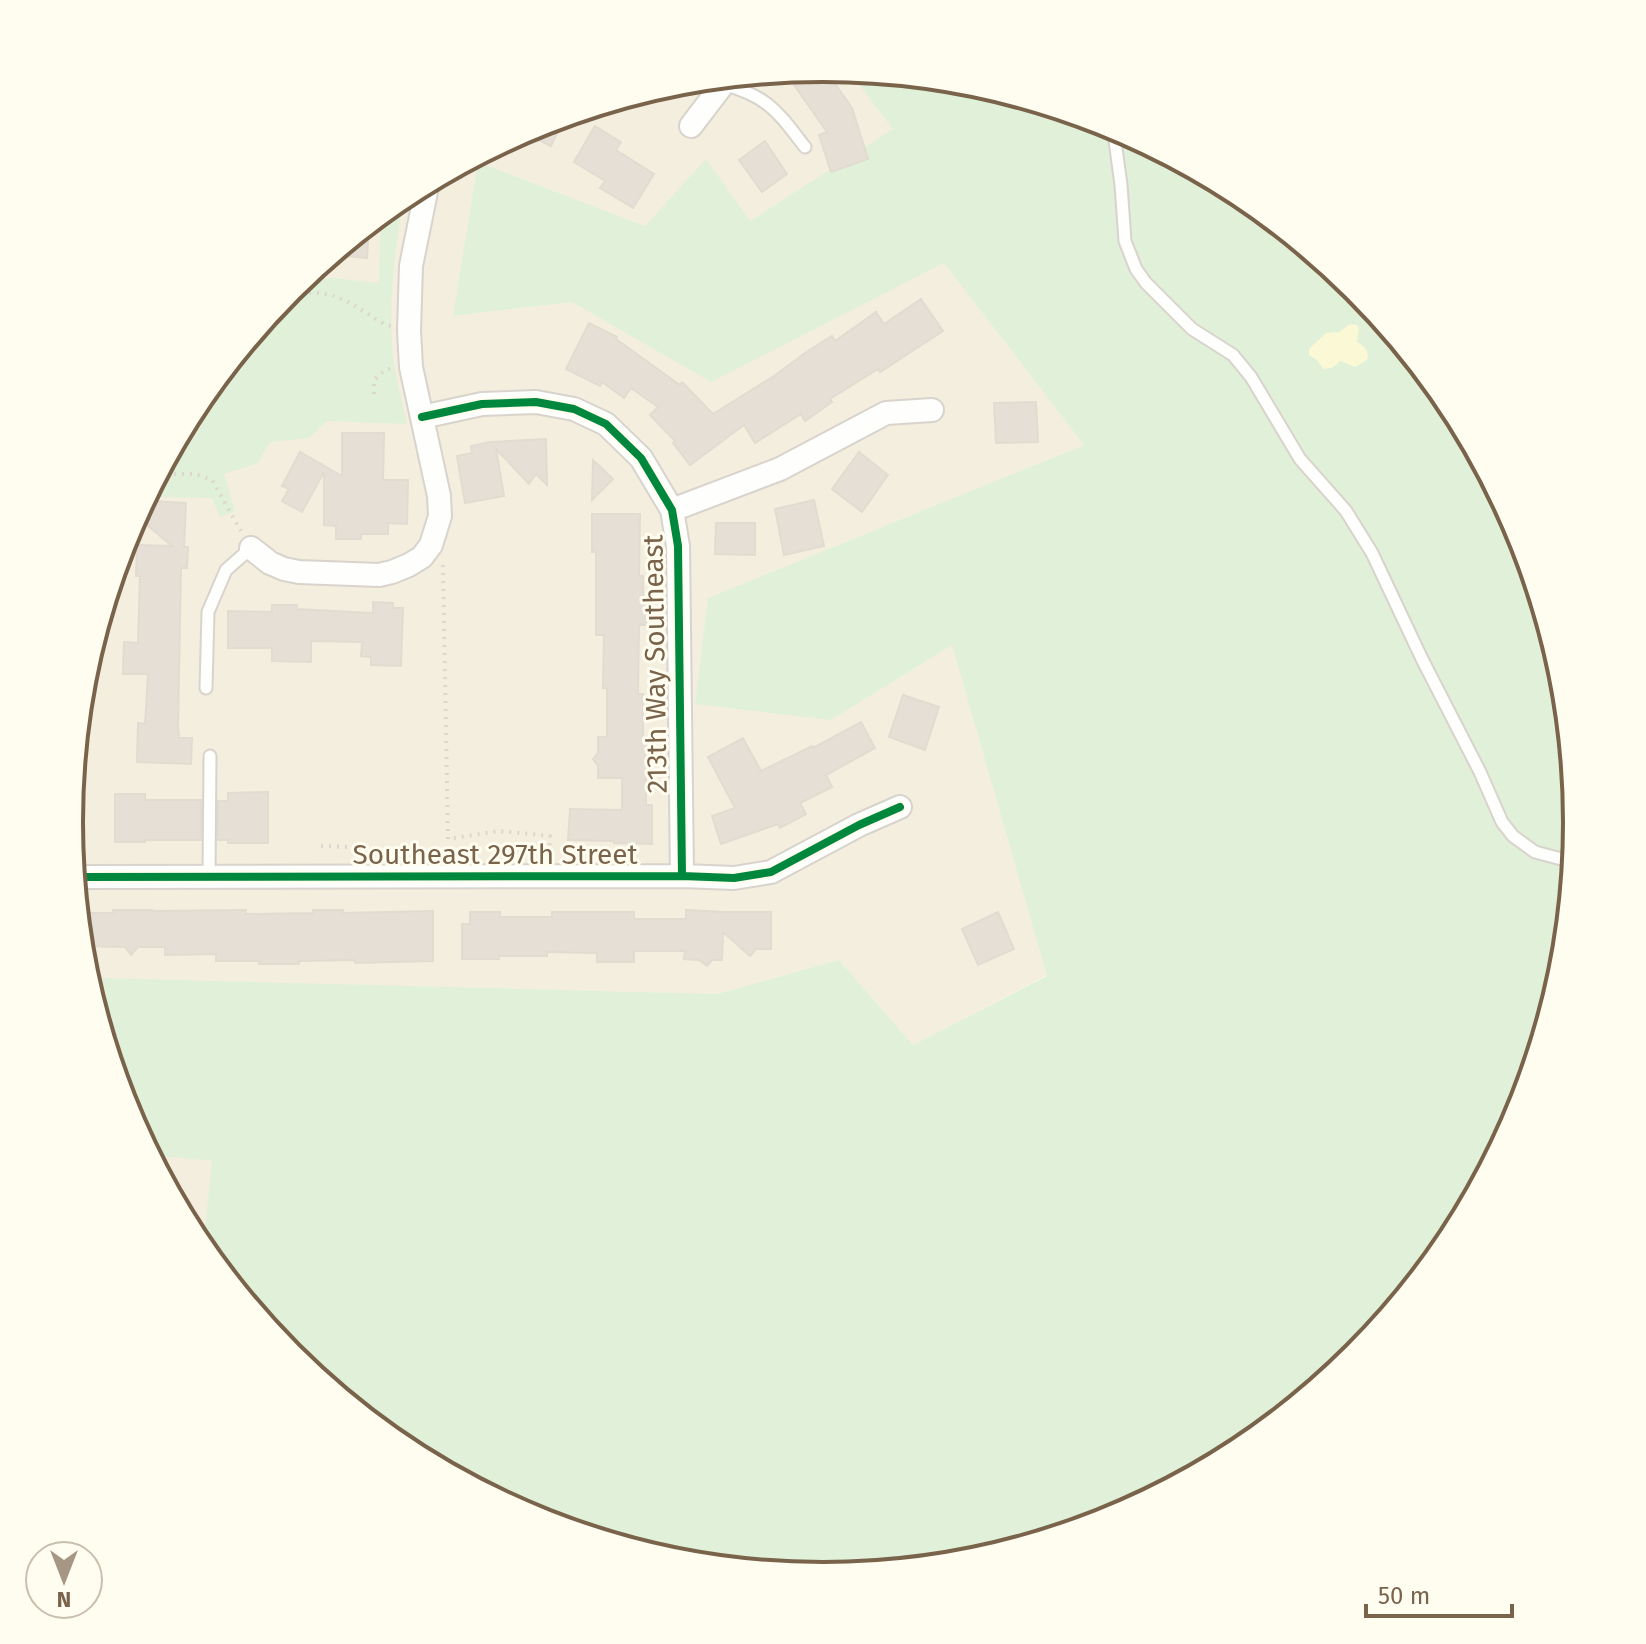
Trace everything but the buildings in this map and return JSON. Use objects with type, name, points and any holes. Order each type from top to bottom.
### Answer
[{"type":"street","points":[[691,126],[718,89]]},
{"type":"street","points":[[251,548],[270,563],[284,569],[379,575],[409,565],[422,557],[431,545],[440,516],[439,496],[410,360],[409,331],[411,266],[423,200]]},
{"type":"street","name":"213th Way Southeast","points":[[422,417],[482,404],[536,402],[574,409],[606,424],[641,458],[672,510],[678,546],[682,876]]},
{"type":"street","points":[[672,510],[780,469],[886,413],[932,410]]},
{"type":"street","name":"Southeast 297th Street","points":[[86,877],[734,878],[771,872],[900,807]]},
{"type":"lane","points":[[737,87],[769,103],[805,147]]},
{"type":"lane","points":[[1115,142],[1125,241],[1136,269],[1192,329],[1233,355],[1251,377],[1300,459],[1346,511],[1372,553],[1502,822],[1513,836],[1535,852],[1561,859]]},
{"type":"lane","points":[[206,688],[208,612],[226,570],[251,548]]},
{"type":"lane","points":[[209,877],[210,756]]},
{"type":"path","points":[[307,292],[334,294],[384,324],[409,331]]},
{"type":"path","points":[[374,394],[373,384],[380,374],[410,360]]},
{"type":"path","points":[[170,474],[195,474],[212,480],[251,548]]},
{"type":"path","points":[[431,545],[442,555],[448,839],[499,831],[550,836],[549,876]]},
{"type":"shaded area","points":[[823,82],[859,83],[894,129],[750,221],[645,226],[484,164],[585,121],[631,107],[726,88]]},
{"type":"shaded area","points":[[477,168],[454,316],[572,302],[711,381],[944,263],[1084,445],[708,598],[831,720],[952,645],[1047,975],[913,1045],[839,960],[717,994],[155,980],[153,1136],[122,1060],[108,1014],[89,919],[85,870],[83,822],[89,725],[108,630],[122,584],[159,495],[182,452],[236,372],[267,334],[335,266],[373,235],[453,181]]},
{"type":"shaded area","points":[[162,1155],[212,1161],[210,1235]]},
{"type":"green space","points":[[858,83],[920,88],[967,96],[1015,107],[1106,138],[1193,181],[1273,235],[1311,266],[1379,334],[1410,372],[1464,452],[1507,539],[1538,630],[1557,725],[1561,774],[1563,822],[1557,919],[1538,1014],[1524,1060],[1487,1149],[1464,1192],[1410,1272],[1379,1310],[1311,1378],[1273,1409],[1193,1463],[1150,1486],[1061,1523],[1015,1537],[920,1556],[871,1560],[823,1562],[726,1556],[631,1537],[585,1523],[496,1486],[412,1437],[335,1378],[267,1310],[205,1229],[212,1161],[163,1156],[122,1060],[108,1014],[103,978],[717,994],[839,960],[913,1045],[1047,976],[952,645],[831,720],[695,704],[708,598],[1084,445],[944,263],[711,382],[572,302],[453,316],[477,168],[484,164],[645,226],[706,159],[750,221],[893,129]]},
{"type":"green space","points":[[401,215],[392,286],[391,324],[395,371],[407,424],[327,421],[309,438],[270,442],[258,463],[224,474],[235,511],[220,517],[212,498],[158,497],[208,411],[267,334],[300,299],[322,278],[379,283],[381,230]]},
{"type":"sand","points":[[1350,324],[1359,328],[1357,341],[1367,351],[1367,360],[1355,367],[1341,361],[1332,368],[1323,369],[1309,355],[1309,349],[1326,333],[1339,332]]},
{"type":"cycle path","points":[[422,417],[482,404],[536,402],[574,409],[606,424],[641,458],[672,510],[678,546],[682,876]]},
{"type":"cycle path","points":[[86,877],[734,878],[771,872],[900,807]]}]
